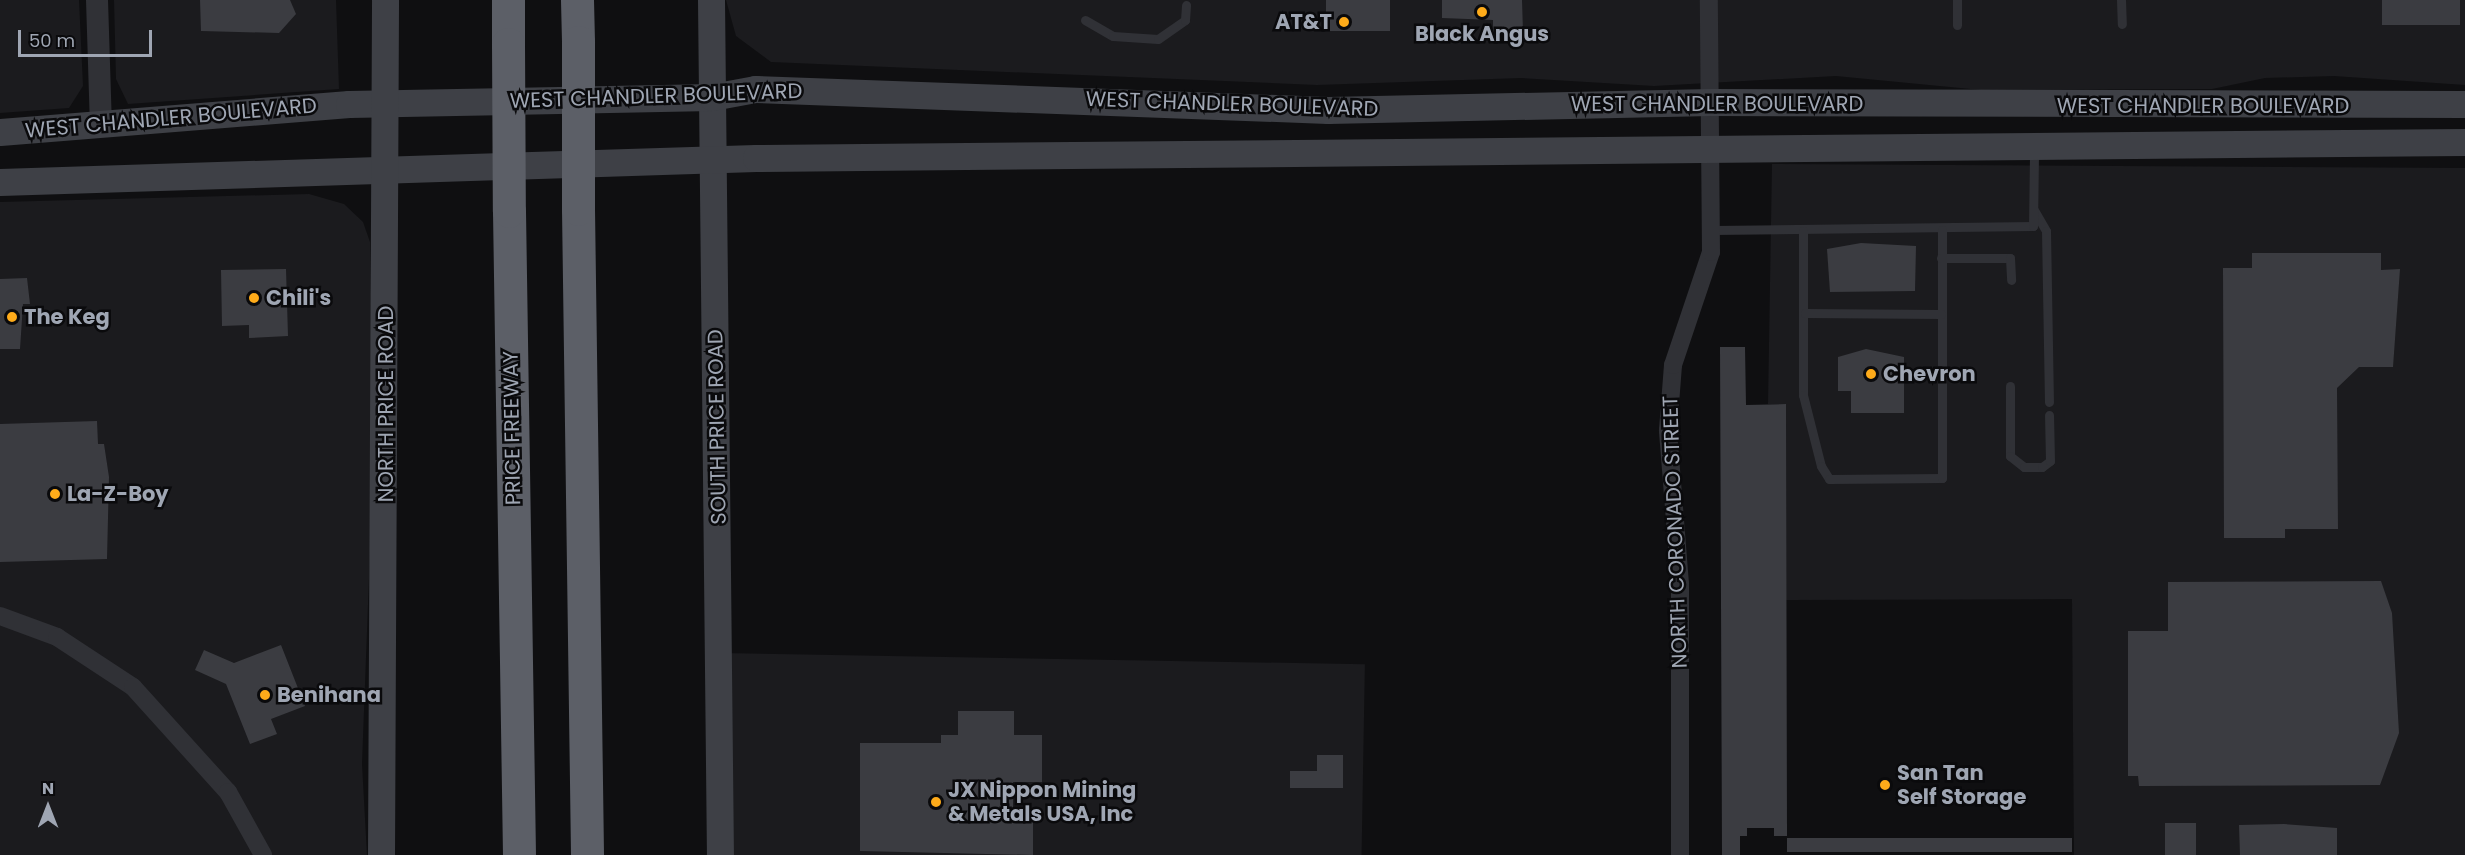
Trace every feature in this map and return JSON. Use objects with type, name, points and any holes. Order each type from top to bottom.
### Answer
[{"type":"highway","name":"PRICE FREEWAY","points":[[508,0],[519,855]]},
{"type":"highway","points":[[577,0],[586,855]]},
{"type":"main road","name":"NORTH PRICE ROAD","points":[[381,855],[385,0]]},
{"type":"main road","name":"SOUTH PRICE ROAD","points":[[711,0],[720,855]]},
{"type":"main road","name":"WEST CHANDLER BOULEVARD","points":[[0,132],[385,104],[712,97],[755,89],[1328,110],[1711,102],[2239,106],[2465,104]]},
{"type":"main road","points":[[2097,146],[2131,129],[2215,124],[2239,106]]},
{"type":"main road","name":"WEST CHANDLER BOULEVARD","points":[[0,182],[713,158],[2465,142]]},
{"type":"street","points":[[97,0],[101,125]]},
{"type":"street","name":"NORTH CORONADO STREET","points":[[1680,855],[1680,584],[1670,389],[1711,252],[1713,231],[1709,0]]},
{"type":"street","points":[[0,616],[57,636],[132,687],[228,792],[263,855]]},
{"type":"lane","points":[[1957,0],[1957,25]]},
{"type":"lane","points":[[2121,0],[2121,24]]},
{"type":"lane","points":[[1085,20],[1113,36],[1158,39],[1185,20],[1186,5]]},
{"type":"lane","points":[[1713,231],[1941,230],[2032,226],[2034,146]]},
{"type":"lane","points":[[2032,208],[2046,231],[2049,402]]},
{"type":"lane","points":[[1803,231],[1806,421],[1829,479],[1941,478],[1941,230]]},
{"type":"lane","points":[[1941,258],[2010,258],[2011,279]]},
{"type":"lane","points":[[1805,314],[1941,314]]},
{"type":"lane","points":[[2010,386],[2010,456],[2024,467],[2042,467],[2050,460],[2049,415]]},
{"type":"shaded area","points":[[0,0],[79,0],[83,86],[69,108],[0,113]]},
{"type":"shaded area","points":[[114,0],[336,0],[339,89],[128,104],[116,79]]},
{"type":"shaded area","points":[[726,0],[2465,0],[2465,85],[2334,76],[2265,78],[2212,89],[1981,90],[1836,76],[1654,86],[1521,78],[1317,85],[771,62],[736,36]]},
{"type":"shaded area","points":[[1772,164],[2465,168],[2465,855],[2074,855],[2072,599],[1786,600],[1785,404],[1768,404]]},
{"type":"shaded area","points":[[309,194],[344,204],[363,222],[370,242],[374,445],[362,764],[367,855],[0,855],[0,202]]},
{"type":"shaded area","points":[[720,653],[1365,664],[1362,855],[716,855]]},
{"type":"building","points":[[200,0],[290,0],[296,14],[279,33],[201,31]]},
{"type":"building","points":[[1326,0],[1390,0],[1390,31],[1326,31]]},
{"type":"building","name":"Black Angus","points":[[1442,0],[1522,0],[1523,32],[1493,32],[1493,20],[1442,18]]},
{"type":"building","points":[[2382,0],[2460,0],[2460,25],[2382,25]]},
{"type":"building","points":[[1861,243],[1916,246],[1915,291],[1830,292],[1827,249]]},
{"type":"building","points":[[2252,253],[2381,253],[2381,270],[2400,269],[2393,367],[2359,367],[2337,388],[2338,529],[2285,529],[2285,538],[2224,538],[2223,268],[2252,268]]},
{"type":"building","name":"Chili's","points":[[286,269],[288,336],[249,338],[249,325],[222,326],[221,270]]},
{"type":"building","name":"The Keg","points":[[27,278],[30,304],[23,304],[20,349],[0,349],[0,279]]},
{"type":"building","points":[[1720,347],[1745,347],[1746,405],[1786,404],[1787,836],[1774,836],[1774,828],[1747,828],[1747,836],[1740,836],[1740,855],[1722,855]]},
{"type":"building","name":"Chevron","points":[[1866,349],[1904,357],[1904,413],[1851,413],[1851,391],[1838,391],[1838,357]]},
{"type":"building","name":"La-Z-Boy","points":[[97,421],[98,444],[104,444],[109,477],[107,559],[0,562],[0,424]]},
{"type":"building","points":[[2381,581],[2392,613],[2399,733],[2380,785],[2139,786],[2138,776],[2128,776],[2128,631],[2168,631],[2168,582]]},
{"type":"building","name":"Benihana","points":[[281,645],[305,706],[271,719],[277,734],[250,744],[226,684],[195,670],[204,650],[234,663]]},
{"type":"building","name":"JX Nippon Mining & Metals USA, Inc","points":[[958,711],[1014,711],[1014,735],[1042,735],[1042,782],[1013,782],[1013,821],[1033,821],[1033,855],[860,851],[860,743],[941,743],[941,735],[958,735]]},
{"type":"building","points":[[1317,755],[1343,755],[1343,788],[1290,788],[1290,771],[1317,771]]},
{"type":"building","points":[[2165,823],[2196,823],[2196,855],[2165,855]]},
{"type":"building","points":[[2284,824],[2337,828],[2337,855],[2240,855],[2239,825]]},
{"type":"building","points":[[1787,838],[2072,838],[2072,852],[1787,852]]},
{"type":"place","name":"Black Angus","points":[[1482,12]]},
{"type":"place","name":"AT&T","points":[[1344,22]]},
{"type":"place","name":"Chili's","points":[[254,298]]},
{"type":"place","name":"The Keg","points":[[12,317]]},
{"type":"place","name":"Chevron","points":[[1871,374]]},
{"type":"place","name":"La-Z-Boy","points":[[55,494]]},
{"type":"place","name":"Benihana","points":[[265,695]]},
{"type":"place","name":"San Tan Self Storage","points":[[1885,785]]},
{"type":"place","name":"JX Nippon Mining & Metals USA, Inc","points":[[936,802]]}]
